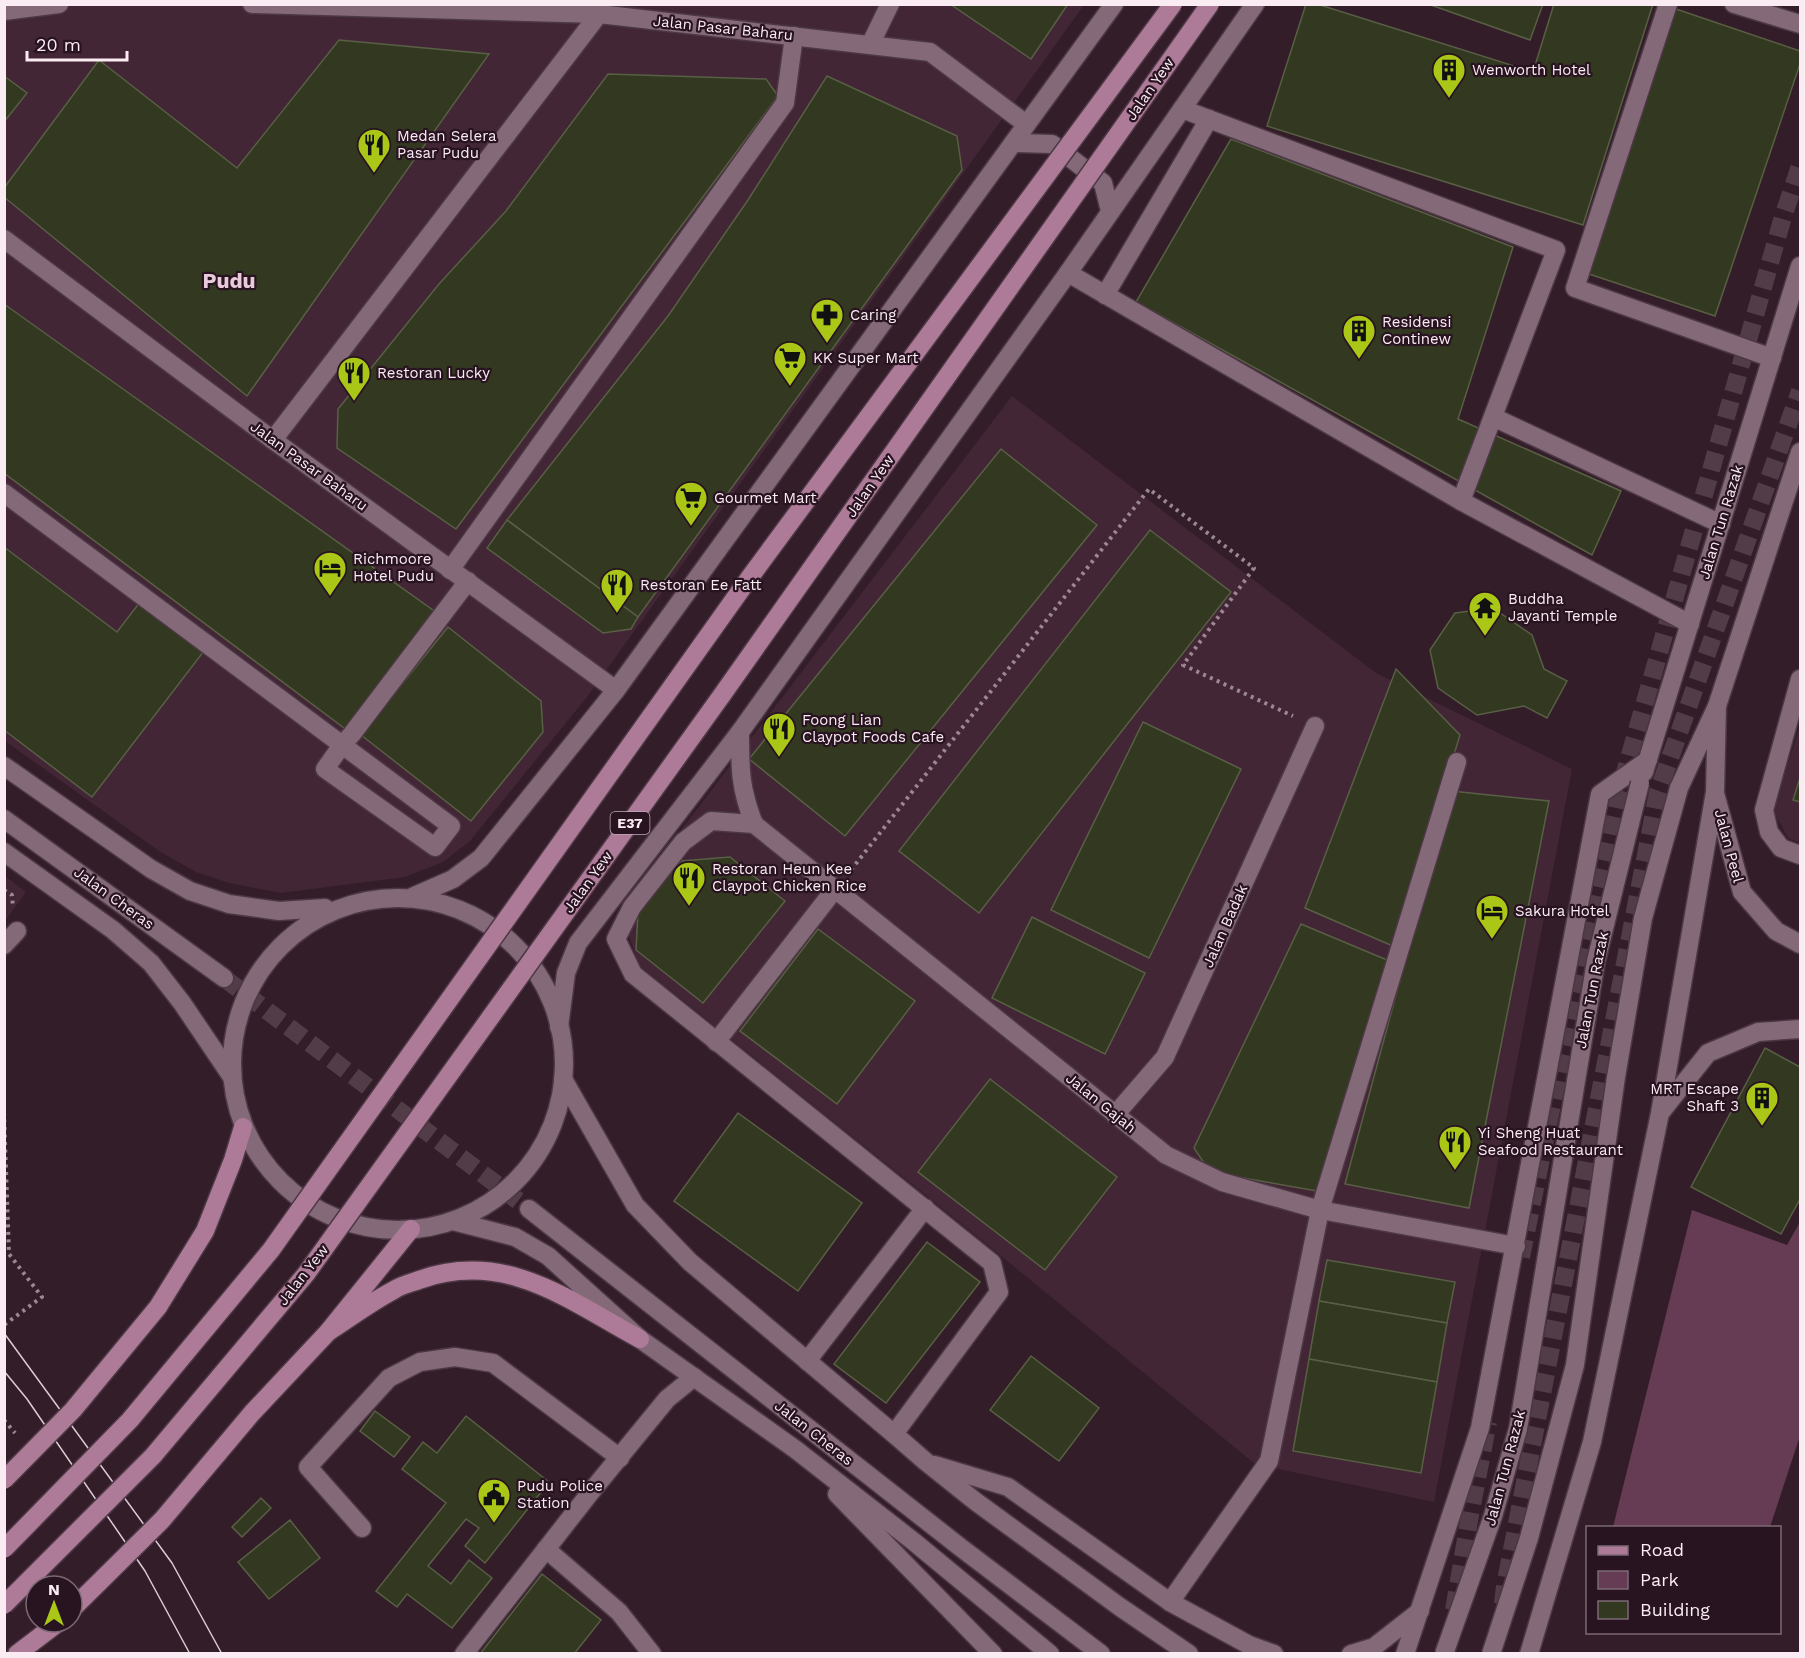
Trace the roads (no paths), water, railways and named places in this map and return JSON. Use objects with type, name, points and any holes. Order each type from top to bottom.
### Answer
[{"type":"main road","name":"Jalan Yew","points":[[4,1549],[130,1420],[272,1250],[750,577],[1173,4]]},
{"type":"main road","name":"Jalan Yew","points":[[4,1605],[153,1456],[306,1274],[722,695],[1210,4]]},
{"type":"main road","points":[[4,1480],[73,1410],[158,1307],[205,1231],[233,1160],[243,1127]]},
{"type":"main road","points":[[84,1597],[162,1520],[252,1413],[328,1332],[411,1229]]},
{"type":"main road","points":[[328,1332],[395,1289],[438,1273],[477,1269],[511,1274],[542,1284],[640,1339]]},
{"type":"main road","points":[[17,1653],[43,1634]]},
{"type":"street","points":[[4,11],[59,4]]},
{"type":"street","name":"Jalan Pasar Baharu","points":[[252,4],[599,14],[930,52],[1026,124]]},
{"type":"street","points":[[870,45],[890,4]]},
{"type":"street","points":[[412,897],[453,879],[482,858],[616,690],[1114,4]]},
{"type":"street","name":"Jalan Yew","points":[[559,1027],[566,973],[578,942],[740,732],[1068,273],[1255,4]]},
{"type":"street","points":[[1668,4],[1575,288],[1772,358]]},
{"type":"street","points":[[1734,4],[1800,24]]},
{"type":"street","points":[[273,440],[599,14]]},
{"type":"street","points":[[450,570],[785,104],[794,36]]},
{"type":"street","points":[[1182,108],[1556,250],[1461,501]]},
{"type":"street","points":[[1105,295],[1209,118]]},
{"type":"street","points":[[1013,143],[1052,144],[1103,183],[1110,211]]},
{"type":"street","name":"Jalan Pasar Baharu","points":[[4,239],[273,440],[616,690]]},
{"type":"street","name":"Jalan Tun Razak","points":[[1444,1653],[1493,1516],[1518,1429],[1596,961],[1641,783],[1800,266]]},
{"type":"street","points":[[1068,273],[1461,501],[1690,624]]},
{"type":"street","points":[[1493,417],[1721,524]]},
{"type":"street","points":[[1491,1653],[1529,1538],[1575,1365],[1615,1088],[1643,918],[1679,788],[1717,706],[1793,497],[1800,452]]},
{"type":"street","points":[[4,493],[342,745],[451,826],[435,847],[325,769],[342,745],[468,581]]},
{"type":"street","points":[[1800,679],[1764,810],[1769,832],[1781,848],[1800,855]]},
{"type":"street","points":[[1529,1651],[1592,1442],[1660,1113],[1715,792],[1717,706]]},
{"type":"street","name":"Jalan Badak","points":[[1115,1115],[1166,1057],[1315,726]]},
{"type":"street","points":[[740,732],[740,778],[754,824],[711,821],[683,842],[632,907],[616,939],[633,974],[993,1263],[999,1292],[894,1434]]},
{"type":"street","points":[[1405,1653],[1480,1428],[1600,795],[1648,760]]},
{"type":"street","points":[[1170,1602],[1269,1461],[1320,1210],[1457,762]]},
{"type":"street","points":[[4,766],[151,869],[189,891],[229,904],[279,911],[342,907],[376,900],[412,897],[457,907],[498,931],[525,958],[544,987],[559,1027],[564,1053],[560,1111],[547,1146],[525,1175],[492,1203],[453,1221],[411,1229],[358,1226],[310,1206],[270,1172],[243,1127],[232,1077],[231,1041],[237,1013],[252,978],[279,942],[309,920],[342,907]]},
{"type":"street","name":"Jalan Peel","points":[[1715,792],[1742,892],[1776,931],[1800,944]]},
{"type":"street","name":"Jalan Cheras","points":[[4,819],[224,978]]},
{"type":"street","name":"Jalan Gajah","points":[[754,824],[1166,1155],[1222,1182],[1320,1210],[1516,1246]]},
{"type":"street","points":[[4,852],[113,930],[151,963],[182,1003],[232,1077]]},
{"type":"street","points":[[716,1042],[835,890]]},
{"type":"street","points":[[1660,1113],[1708,1053],[1758,1032],[1800,1029]]},
{"type":"street","points":[[564,1079],[635,1205],[690,1262],[925,1461],[1120,1607],[1190,1653]]},
{"type":"street","points":[[807,1361],[925,1208]]},
{"type":"street","name":"Jalan Cheras","points":[[529,1209],[960,1548],[1101,1653]]},
{"type":"street","points":[[453,1221],[515,1238],[548,1256],[640,1339],[795,1449],[1050,1653]]},
{"type":"street","points":[[362,1528],[308,1467],[389,1378],[420,1362],[454,1357],[493,1363],[620,1458]]},
{"type":"street","points":[[464,1653],[667,1400],[694,1377]]},
{"type":"street","points":[[795,1449],[993,1653]]},
{"type":"street","points":[[925,1461],[1008,1487],[1170,1602],[1249,1645],[1274,1653]]},
{"type":"street","points":[[546,1549],[619,1612],[652,1653]]},
{"type":"street","points":[[1351,1653],[1374,1647],[1420,1611]]},
{"type":"tunnel","points":[[1521,1257],[1618,797],[1783,217],[1800,166]]},
{"type":"tunnel","points":[[1503,1604],[1658,792],[1800,391]]},
{"type":"tunnel","points":[[224,978],[529,1209]]},
{"type":"tunnel","points":[[1454,1610],[1488,1422]]},
{"type":"tram line","points":[[4,1333],[172,1563],[222,1654]]},
{"type":"tram line","points":[[4,1371],[27,1399],[145,1571],[190,1654]]},
{"type":"place","name":"Wenworth Hotel","points":[[1449,99]]},
{"type":"place","name":"Medan Selera Pasar Pudu","points":[[374,174]]},
{"type":"place","name":"Caring","points":[[827,344]]},
{"type":"place","name":"Residensi Continew","points":[[1359,360]]},
{"type":"place","name":"KK Super Mart","points":[[790,387]]},
{"type":"place","name":"Restoran Lucky","points":[[354,402]]},
{"type":"place","name":"Gourmet Mart","points":[[691,527]]},
{"type":"place","name":"Richmoore Hotel Pudu","points":[[330,597]]},
{"type":"place","name":"Restoran Ee Fatt","points":[[617,614]]},
{"type":"place","name":"Buddha Jayanti Temple","points":[[1485,637]]},
{"type":"place","name":"Foong Lian Claypot Foods Cafe","points":[[779,758]]},
{"type":"place","name":"Restoran Heun Kee Claypot Chicken Rice","points":[[689,907]]},
{"type":"place","name":"Sakura Hotel","points":[[1492,940]]},
{"type":"place","name":"MRT Escape Shaft 3","points":[[1762,1127]]},
{"type":"place","name":"Yi Sheng Huat Seafood Restaurant","points":[[1455,1171]]},
{"type":"place","name":"Pudu Police Station","points":[[494,1524]]},
{"type":"district","name":"Pudu","points":[[229,280]]}]
